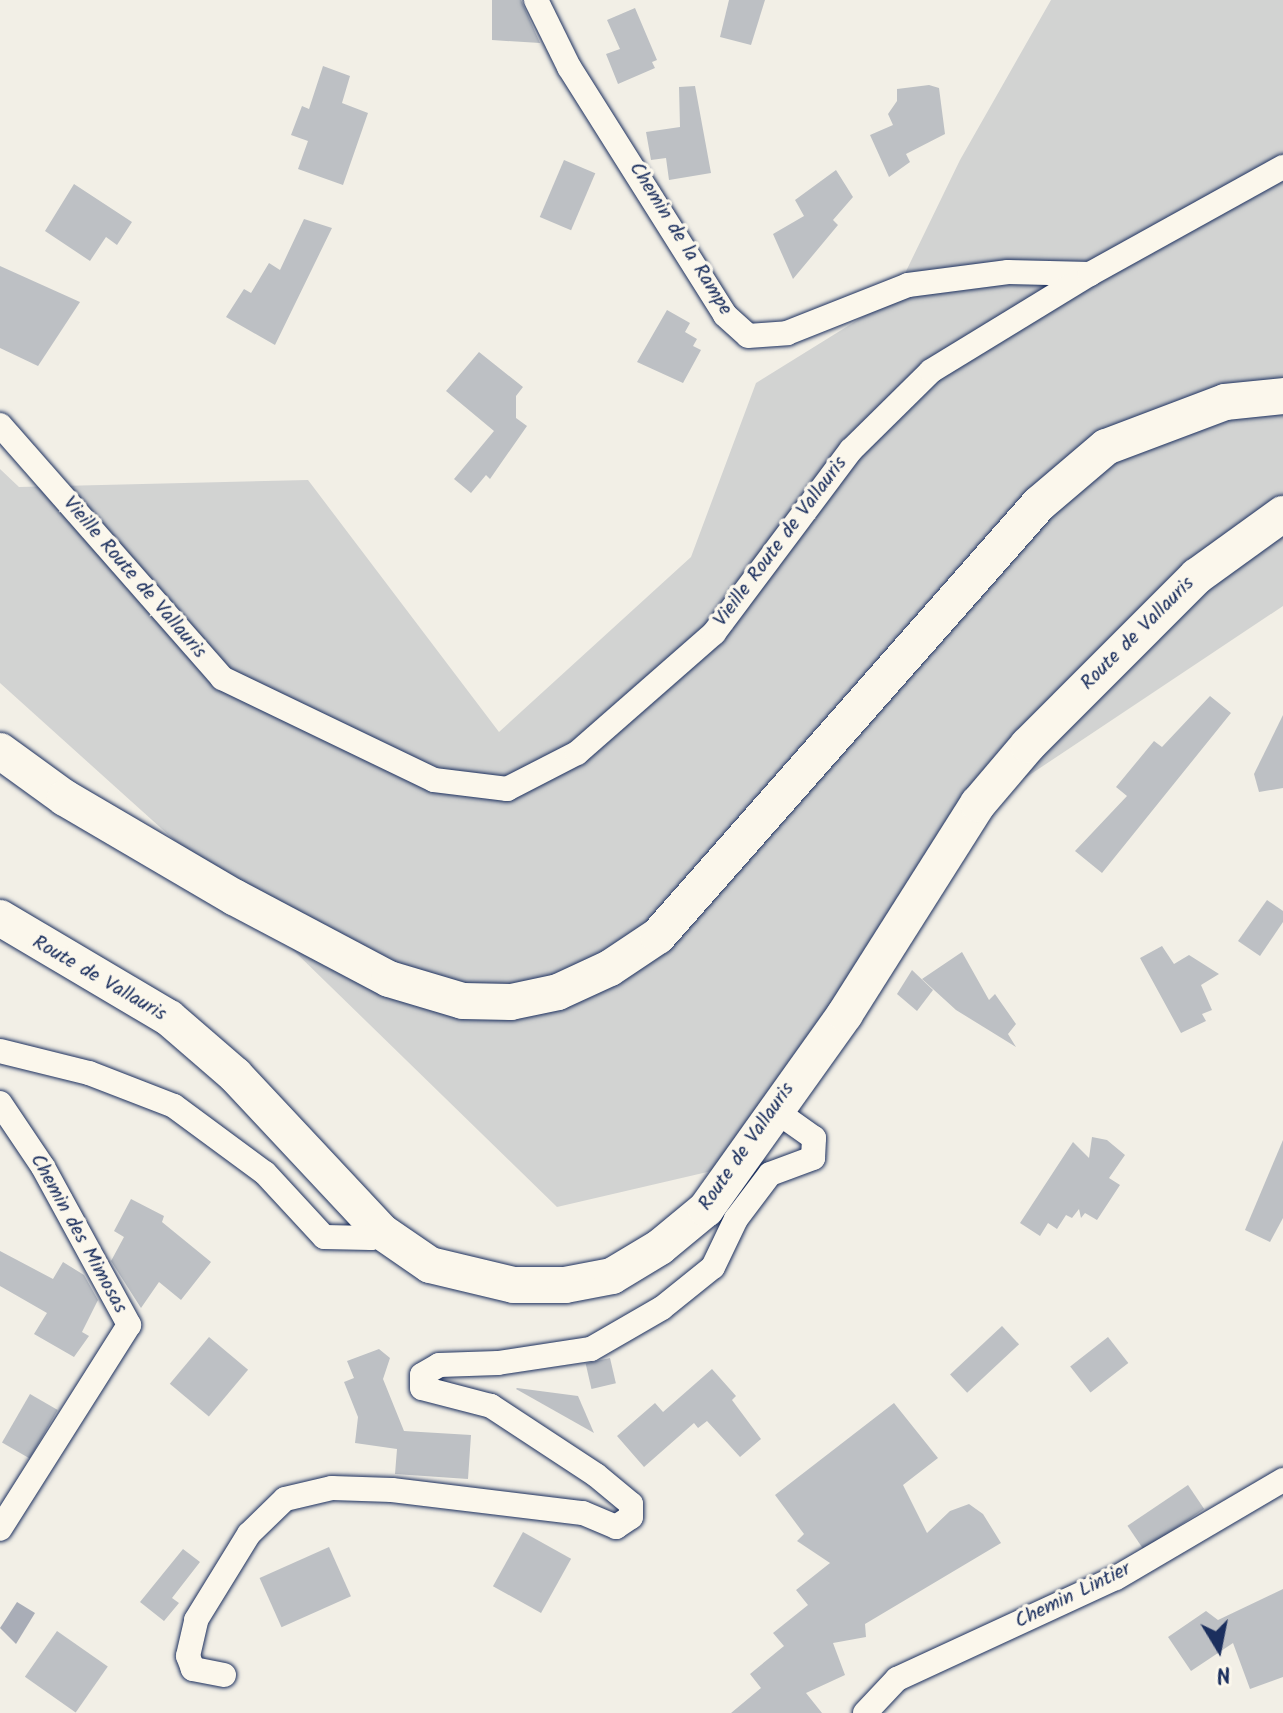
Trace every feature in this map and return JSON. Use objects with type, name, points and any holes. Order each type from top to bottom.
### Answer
[{"type":"main road","points":[[0,751],[117,828],[389,979],[463,1001],[511,1002],[558,992],[610,968],[658,936],[1039,504],[1106,447],[1225,402],[1283,396]]},
{"type":"main road","name":"Route de Vallauris","points":[[0,918],[169,1018],[235,1075],[382,1232],[430,1265],[471,1279],[565,1285],[612,1276],[660,1247],[706,1209],[773,1109],[845,1014],[978,804],[1028,745],[1197,576],[1283,514]]},
{"type":"street","name":"Chemin de la Rampe","points":[[536,0],[569,67],[725,315],[748,336],[787,333],[908,285],[1008,272],[1090,274]]},
{"type":"street","name":"Vieille Route de Vallauris","points":[[0,425],[222,678],[434,780],[507,789],[577,753],[714,633],[851,450],[931,371],[1090,274],[1283,167]]},
{"type":"street","points":[[0,1051],[89,1073],[174,1106],[265,1173],[324,1237],[371,1238],[382,1232]]},
{"type":"street","name":"Chemin des Mimosas","points":[[0,1103],[43,1167],[129,1325],[0,1529]]},
{"type":"street","points":[[224,1675],[193,1669],[188,1656],[196,1620],[249,1534],[285,1499],[332,1488],[392,1490],[583,1513],[616,1527],[631,1517],[631,1504],[596,1475],[491,1406],[422,1388],[422,1375],[439,1365],[498,1363],[591,1349],[662,1308],[713,1267],[736,1219],[770,1174],[813,1158],[814,1138],[773,1109]]},
{"type":"street","name":"Chemin Lintier","points":[[865,1713],[897,1679],[1116,1578],[1283,1480]]},
{"type":"shaded area","points":[[1051,0],[1283,0],[1283,606],[1004,792],[716,1170],[557,1207],[253,911],[0,683],[0,469],[19,487],[308,480],[499,732],[691,557],[756,383],[893,298],[960,160]]},
{"type":"shaded area","points":[[17,1602],[35,1613],[16,1644],[0,1628]]},
{"type":"building","points":[[492,0],[521,0],[540,43],[492,40]]},
{"type":"building","points":[[729,0],[765,0],[751,45],[720,37]]},
{"type":"building","points":[[635,8],[657,60],[652,62],[655,68],[618,84],[606,54],[620,49],[607,20]]},
{"type":"building","points":[[323,66],[350,76],[342,103],[368,113],[343,185],[298,169],[308,141],[291,135],[302,106],[309,109]]},
{"type":"building","points":[[929,85],[939,88],[945,134],[906,154],[910,162],[889,177],[870,135],[893,125],[888,114],[897,101],[897,89]]},
{"type":"building","points":[[695,86],[711,173],[669,180],[666,158],[651,160],[646,132],[680,127],[679,87]]},
{"type":"building","points":[[564,160],[595,173],[571,230],[540,217]]},
{"type":"building","points":[[836,170],[853,197],[833,220],[838,225],[793,279],[773,234],[804,216],[795,200]]},
{"type":"building","points":[[74,184],[132,222],[117,245],[106,237],[90,261],[45,231]]},
{"type":"building","points":[[304,219],[332,228],[275,345],[226,317],[244,289],[251,293],[269,263],[280,270]]},
{"type":"building","points":[[0,266],[80,302],[38,366],[0,348]]},
{"type":"building","points":[[667,310],[690,323],[685,332],[697,339],[693,346],[701,350],[683,383],[637,362]]},
{"type":"building","points":[[479,352],[523,387],[516,396],[516,418],[527,426],[490,479],[486,475],[471,493],[454,479],[494,431],[446,391]]},
{"type":"building","points":[[1210,696],[1231,713],[1102,873],[1075,851],[1127,796],[1116,787],[1154,741],[1162,747]]},
{"type":"building","points":[[1283,715],[1283,788],[1259,792],[1254,774]]},
{"type":"building","points":[[1267,900],[1283,911],[1283,922],[1260,956],[1238,941]]},
{"type":"building","points":[[1162,946],[1174,964],[1189,955],[1219,974],[1201,985],[1212,1010],[1202,1014],[1206,1021],[1181,1033],[1140,958]]},
{"type":"building","points":[[962,952],[989,1000],[995,994],[1016,1024],[1008,1034],[1016,1047],[956,1010],[922,979]]},
{"type":"building","points":[[912,970],[933,990],[917,1011],[897,994]]},
{"type":"building","points":[[1092,1137],[1107,1140],[1125,1155],[1109,1178],[1120,1185],[1097,1220],[1085,1213],[1081,1218],[1079,1209],[1072,1218],[1066,1215],[1057,1229],[1048,1223],[1040,1236],[1020,1223],[1073,1142],[1089,1158]]},
{"type":"building","points":[[1283,1140],[1283,1218],[1270,1242],[1245,1230]]},
{"type":"building","points":[[131,1199],[164,1216],[162,1222],[211,1262],[181,1300],[159,1282],[141,1308],[111,1261],[124,1237],[114,1231]]},
{"type":"building","points":[[0,1251],[53,1279],[63,1262],[84,1275],[98,1300],[82,1332],[89,1336],[74,1357],[34,1334],[47,1313],[0,1286]]},
{"type":"building","points":[[1002,1326],[1019,1344],[967,1393],[950,1374]]},
{"type":"building","points":[[209,1337],[248,1370],[209,1417],[170,1384]]},
{"type":"building","points":[[1108,1337],[1128,1363],[1090,1393],[1070,1367]]},
{"type":"building","points":[[379,1349],[390,1358],[383,1379],[404,1431],[471,1435],[468,1479],[395,1474],[397,1449],[355,1443],[358,1417],[344,1382],[354,1378],[347,1361]]},
{"type":"building","points":[[610,1358],[616,1383],[591,1389],[586,1364]]},
{"type":"building","points":[[712,1369],[736,1396],[732,1400],[761,1439],[740,1457],[707,1421],[698,1428],[694,1423],[644,1467],[617,1436],[655,1403],[663,1412]]},
{"type":"building","points":[[516,1389],[578,1396],[594,1433]]},
{"type":"building","points":[[30,1394],[58,1410],[30,1458],[2,1442]]},
{"type":"building","points":[[894,1403],[938,1458],[903,1485],[927,1533],[950,1511],[969,1504],[983,1514],[1001,1543],[865,1624],[866,1637],[833,1643],[845,1675],[806,1693],[822,1713],[731,1713],[761,1688],[750,1674],[784,1646],[773,1633],[808,1605],[796,1590],[830,1563],[797,1541],[804,1534],[775,1495]]},
{"type":"building","points":[[1188,1485],[1204,1509],[1144,1550],[1127,1526]]},
{"type":"building","points":[[523,1532],[571,1559],[541,1613],[493,1586]]},
{"type":"building","points":[[329,1547],[351,1596],[282,1627],[260,1578]]},
{"type":"building","points":[[183,1549],[200,1562],[172,1598],[179,1603],[164,1621],[140,1602]]},
{"type":"building","points":[[1283,1589],[1283,1677],[1250,1689],[1233,1643],[1191,1671],[1168,1637],[1206,1611],[1218,1620]]},
{"type":"building","points":[[57,1631],[108,1667],[76,1712],[25,1677]]}]
